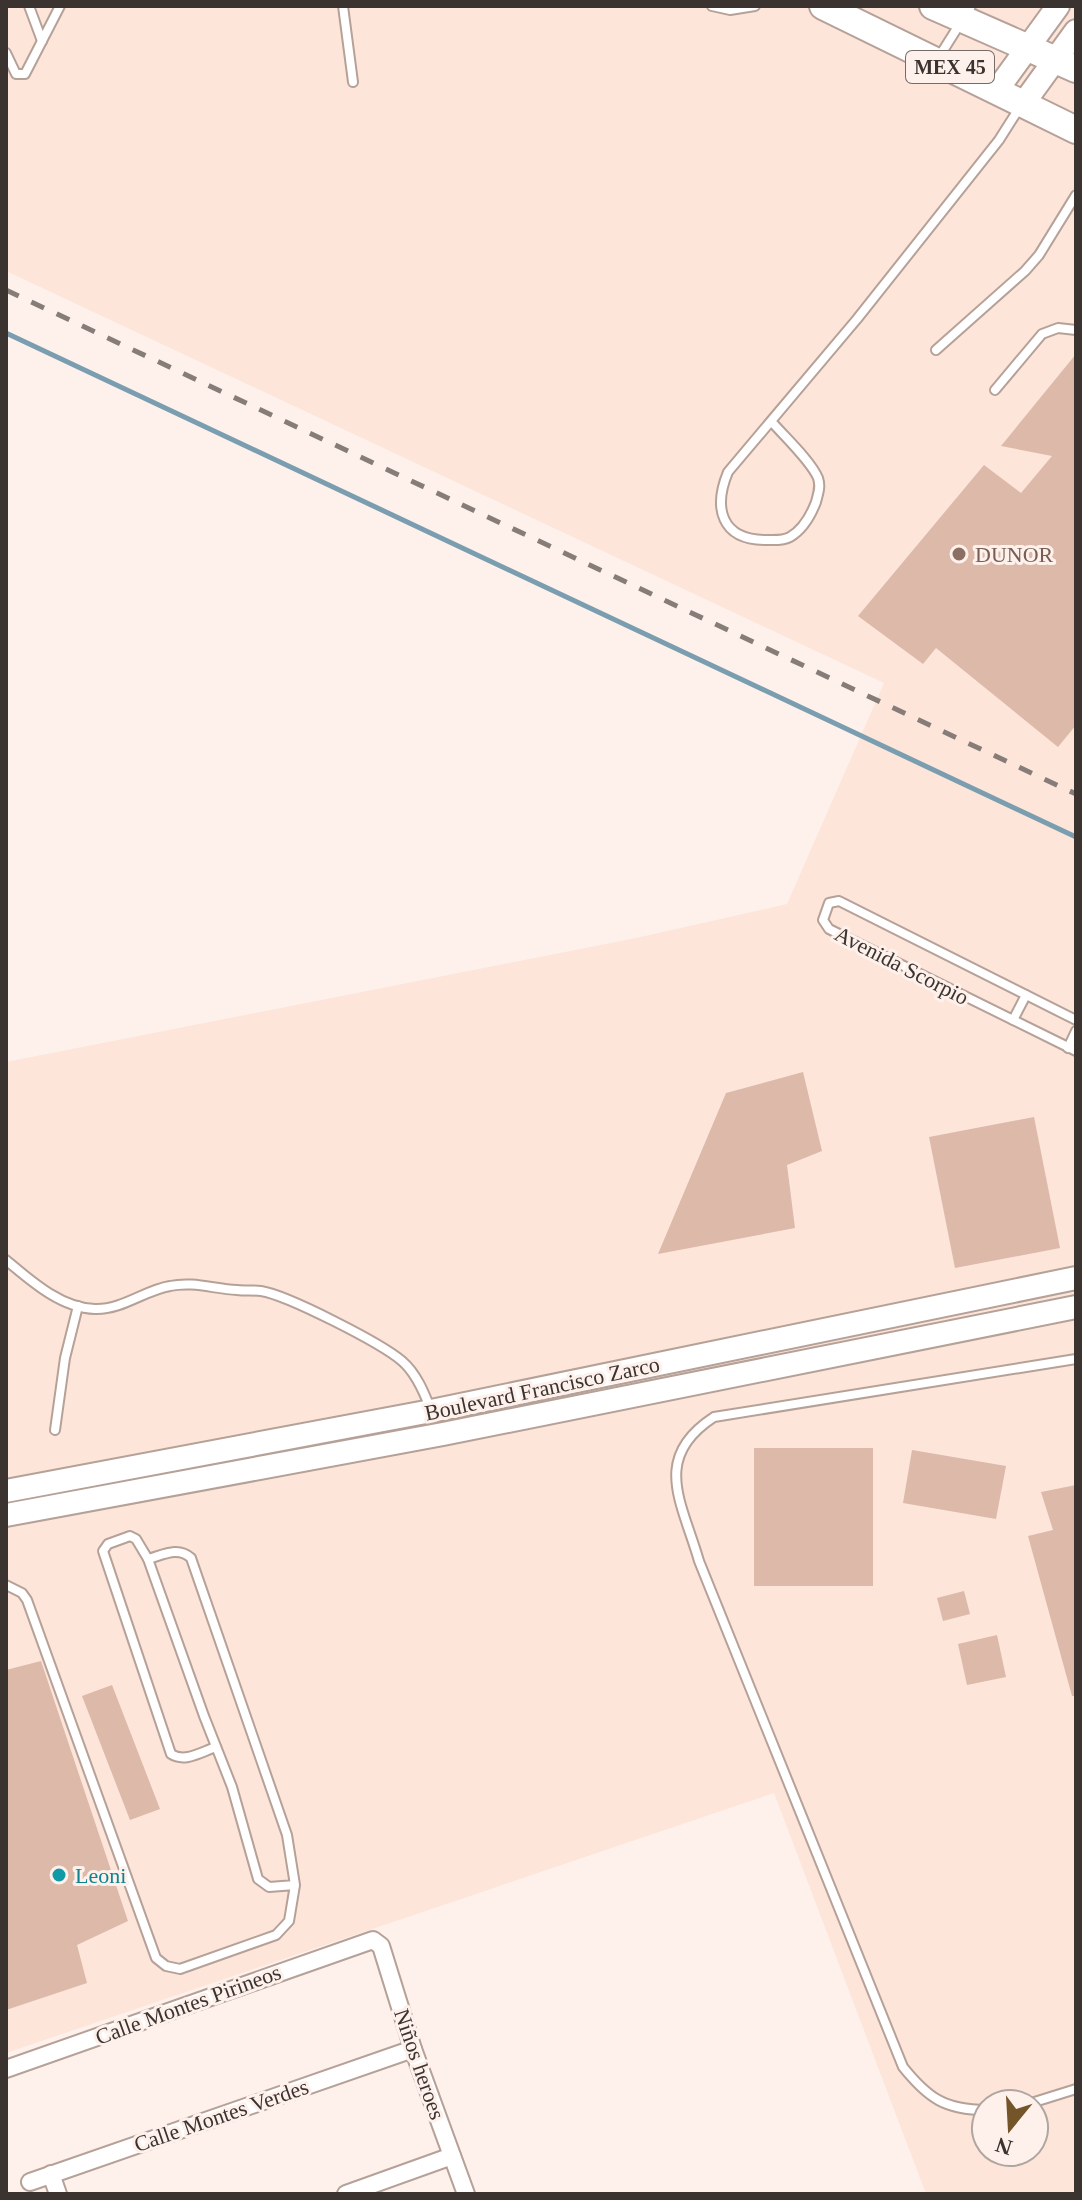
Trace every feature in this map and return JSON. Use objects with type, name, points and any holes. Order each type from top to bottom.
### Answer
[{"type":"main road","name":"MEX 45","points":[[823,6],[1076,130]]},
{"type":"main road","name":"MEX 45","points":[[933,6],[967,13],[1066,64]]},
{"type":"main road","points":[[997,90],[1058,6]]},
{"type":"main road","points":[[1023,104],[1066,64],[1076,31]]},
{"type":"main road","name":"Boulevard Francisco Zarco","points":[[6,1491],[351,1427],[1076,1278]]},
{"type":"main road","name":"Boulevard Francisco Zarco","points":[[6,1515],[466,1429],[1076,1307]]},
{"type":"main road","points":[[901,1314],[908,1342]]},
{"type":"main road","points":[[458,1405],[466,1429]]},
{"type":"main road","points":[[351,1427],[356,1450]]},
{"type":"main road","points":[[89,1476],[94,1499]]},
{"type":"street","name":"Niños heroes","points":[[369,1939],[381,1946],[413,2049],[466,2194]]},
{"type":"street","name":"Calle Montes Pirineos","points":[[6,2069],[369,1939]]},
{"type":"street","name":"Calle Montes Verdes","points":[[30,2182],[413,2049]]},
{"type":"street","points":[[346,2194],[452,2156]]},
{"type":"street","points":[[51,2174],[58,2194]]},
{"type":"lane","points":[[29,6],[42,41]]},
{"type":"lane","points":[[6,53],[16,74],[27,72],[60,6]]},
{"type":"lane","points":[[343,6],[353,82]]},
{"type":"lane","points":[[712,6],[730,10],[755,6]]},
{"type":"lane","points":[[936,61],[967,13]]},
{"type":"lane","points":[[771,421],[817,476],[819,491],[813,510],[790,536],[781,540],[759,540],[731,531],[724,523],[721,498],[728,472],[771,421],[857,319],[999,140],[1023,104]]},
{"type":"lane","points":[[936,350],[1025,271],[1039,255],[1076,195]]},
{"type":"lane","points":[[995,390],[1042,334],[1058,328],[1076,330]]},
{"type":"lane","name":"Avenida Scorpio","points":[[1072,1050],[829,929],[823,920],[829,903],[839,901],[1076,1020]]},
{"type":"lane","points":[[1013,1020],[1026,995]]},
{"type":"lane","points":[[1072,1050],[1076,1031]]},
{"type":"lane","points":[[6,1260],[54,1296],[78,1306],[97,1309],[169,1286],[196,1284],[262,1291],[285,1299],[374,1342],[404,1362],[424,1392],[431,1411]]},
{"type":"lane","points":[[55,1430],[65,1358],[78,1306]]},
{"type":"lane","points":[[970,2110],[942,2103],[921,2090],[903,2067],[699,1561],[675,1481],[677,1460],[683,1443],[694,1429],[714,1417],[1076,1359]]},
{"type":"lane","points":[[216,1747],[181,1759],[171,1754],[103,1551],[108,1544],[130,1536],[136,1539],[148,1559],[232,1787],[258,1879],[269,1887],[295,1885]]},
{"type":"lane","points":[[6,1585],[22,1593],[27,1600],[160,1963],[180,1969],[276,1935],[289,1921],[295,1885],[294,1870],[287,1835],[195,1563],[185,1553],[176,1551],[148,1559]]},
{"type":"lane","points":[[1050,2097],[1076,2089]]},
{"type":"shaded area","points":[[6,6],[1076,6],[1076,2194],[926,2194],[774,1793],[6,2053],[6,1062],[636,938],[787,904],[884,683],[6,271]]},
{"type":"building","points":[[1076,354],[1076,725],[1058,747],[936,648],[923,664],[858,616],[984,465],[1021,493],[1052,456],[1001,446]]},
{"type":"building","points":[[803,1072],[822,1151],[787,1165],[795,1228],[658,1254],[726,1093]]},
{"type":"building","points":[[1034,1117],[1060,1248],[955,1268],[929,1137]]},
{"type":"building","points":[[754,1448],[873,1448],[873,1586],[754,1586]]},
{"type":"building","points":[[912,1450],[1006,1466],[996,1519],[903,1503]]},
{"type":"building","points":[[1076,1485],[1076,1696],[1072,1696],[1028,1536],[1053,1530],[1041,1492]]},
{"type":"building","points":[[964,1591],[970,1614],[943,1621],[937,1598]]},
{"type":"building","points":[[997,1635],[1006,1677],[967,1685],[958,1644]]},
{"type":"building","name":"Leoni","points":[[41,1661],[128,1921],[77,1945],[87,1983],[6,2010],[6,1670]]},
{"type":"building","points":[[112,1685],[160,1809],[130,1820],[82,1696]]},
{"type":"waterway","points":[[6,333],[1076,837]]},
{"type":"railway","points":[[6,290],[1076,794]]},
{"type":"place","name":"DUNOR","points":[[959,554]]},
{"type":"place","name":"Leoni","points":[[59,1875]]}]
